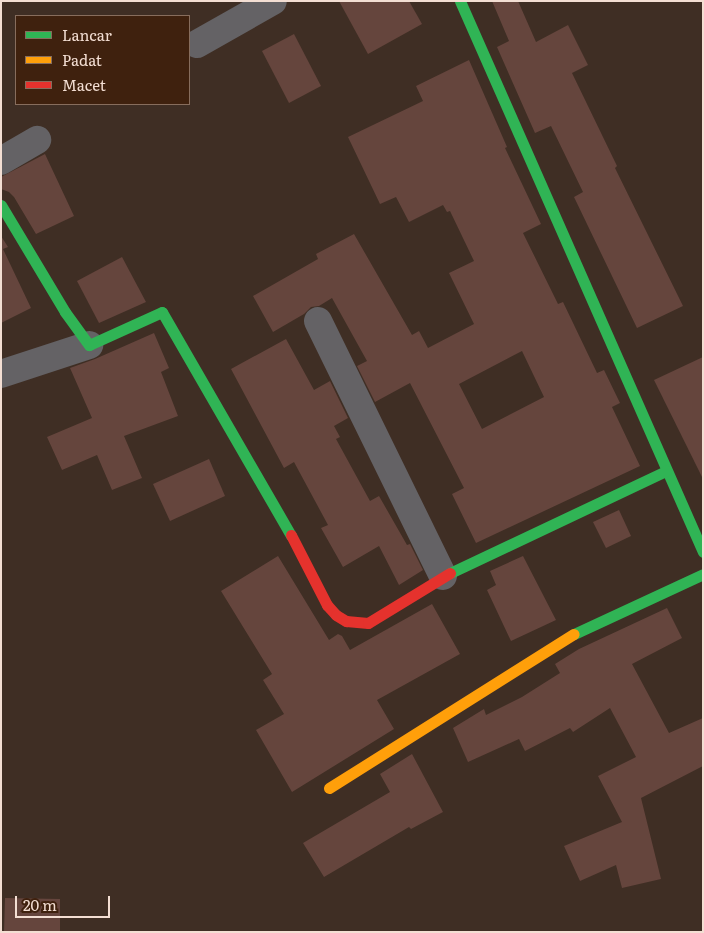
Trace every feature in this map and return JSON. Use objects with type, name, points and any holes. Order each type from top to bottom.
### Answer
[{"type":"street","points":[[197,44],[273,1]]},
{"type":"street","points":[[460,1],[703,552]]},
{"type":"street","points":[[1,161],[37,140]]},
{"type":"street","points":[[1,205],[65,312],[89,345]]},
{"type":"street","points":[[1,374],[89,345],[162,312],[297,545],[327,605],[336,615],[346,621],[368,623],[443,576],[666,471]]},
{"type":"street","points":[[318,321],[443,576]]},
{"type":"street","points":[[329,788],[572,635],[703,574]]},
{"type":"building","points":[[339,1],[409,1],[422,24],[368,54]]},
{"type":"building","points":[[492,1],[518,1],[536,42],[568,25],[588,65],[572,73],[617,166],[615,168],[683,306],[637,328],[574,197],[583,192],[551,126],[535,133],[497,47],[509,41]]},
{"type":"building","points":[[294,34],[321,86],[289,103],[262,51]]},
{"type":"building","points":[[469,60],[507,147],[505,148],[541,224],[523,233],[558,304],[563,302],[597,373],[604,370],[620,403],[612,407],[640,466],[476,543],[452,494],[464,488],[410,383],[375,402],[357,366],[367,361],[332,298],[319,306],[311,307],[304,314],[273,332],[253,296],[318,259],[316,254],[354,234],[412,335],[419,331],[428,348],[474,324],[449,273],[474,261],[450,211],[447,212],[443,205],[409,222],[396,197],[380,204],[348,137],[423,101],[416,86]],"holes":[[[522,351],[544,397],[482,429],[459,384]]]},
{"type":"building","points":[[45,154],[74,216],[36,234],[14,197],[9,192],[1,189],[1,177]]},
{"type":"building","points":[[1,236],[8,247],[3,249],[31,308],[1,323]]},
{"type":"building","points":[[122,257],[146,302],[99,323],[77,281]]},
{"type":"building","points":[[154,333],[169,368],[161,372],[178,416],[124,436],[142,478],[112,490],[97,455],[62,470],[47,437],[92,418],[70,368]]},
{"type":"building","points":[[286,339],[314,390],[330,381],[348,418],[334,426],[340,437],[336,439],[370,501],[379,496],[407,545],[410,544],[423,570],[399,585],[379,546],[343,567],[321,528],[328,525],[294,462],[284,468],[231,369]]},
{"type":"building","points":[[703,357],[703,479],[654,380]]},
{"type":"building","points":[[209,459],[225,496],[170,521],[153,484]]},
{"type":"building","points":[[619,510],[631,536],[606,548],[593,522]]},
{"type":"building","points":[[278,556],[329,640],[338,634],[342,636],[350,650],[432,604],[460,654],[377,700],[394,729],[292,792],[256,730],[284,714],[263,680],[272,674],[221,591]]},
{"type":"building","points":[[523,556],[556,620],[511,641],[487,590],[496,585],[490,571]]},
{"type":"building","points":[[667,608],[682,638],[632,664],[669,733],[703,718],[703,766],[641,798],[661,879],[622,888],[616,865],[580,881],[564,846],[622,822],[598,776],[636,757],[610,708],[573,732],[570,728],[525,751],[519,739],[468,762],[453,728],[484,709],[486,715],[522,697],[560,673],[555,664],[579,649]]},
{"type":"building","points":[[412,754],[443,812],[411,829],[409,827],[324,877],[303,843],[390,792],[380,774]]},
{"type":"building","points":[[5,898],[60,899],[60,932],[4,932]]},
{"type":"traffic: fast","points":[[460,1],[703,552]]},
{"type":"traffic: fast","points":[[1,205],[65,312],[89,345],[162,312],[291,535]]},
{"type":"traffic: fast","points":[[450,573],[666,471]]},
{"type":"traffic: fast","points":[[574,634],[703,574]]},
{"type":"traffic: slow","points":[[329,788],[574,634]]},
{"type":"traffic: jam","points":[[291,535],[327,605],[336,615],[346,621],[368,623],[450,573]]}]
